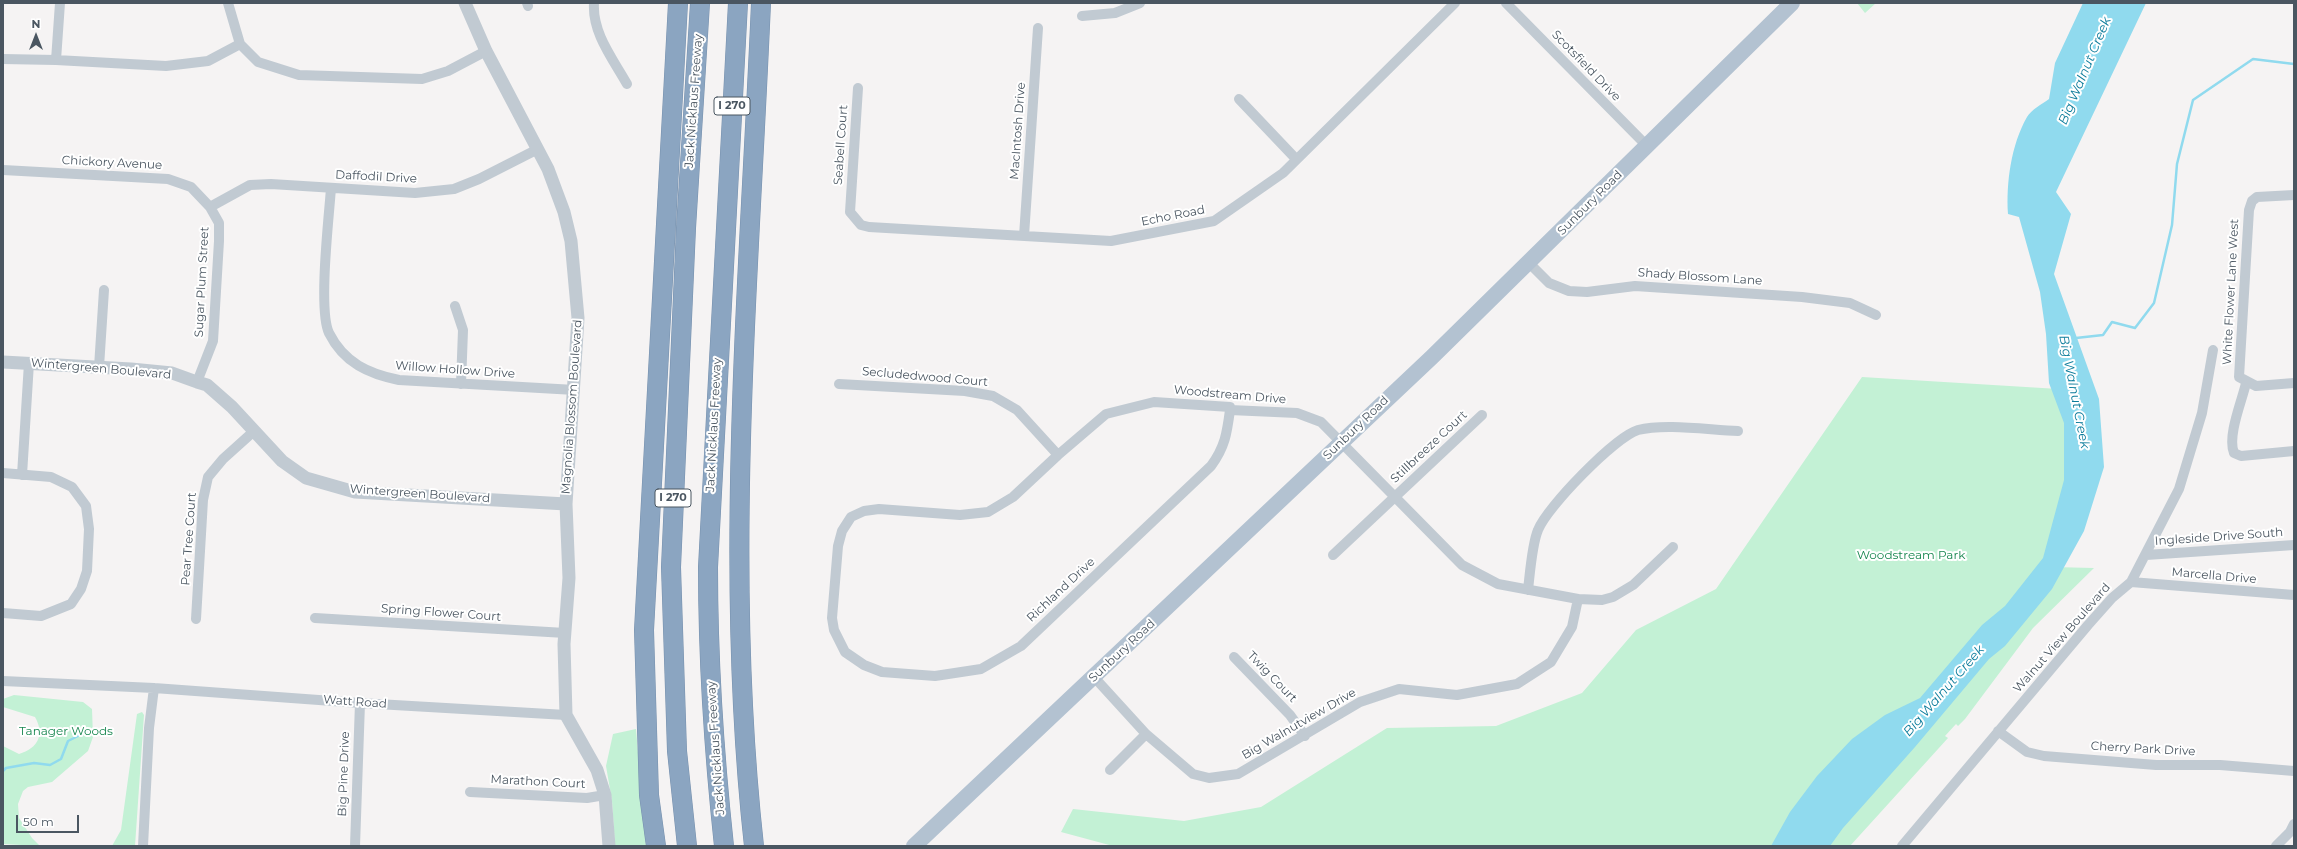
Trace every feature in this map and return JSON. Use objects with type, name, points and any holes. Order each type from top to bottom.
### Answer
[{"type":"highway","points":[[656,846],[650,795],[644,630],[678,3]]},
{"type":"highway","name":"Jack Nicklaus Freeway","points":[[687,846],[676,751],[671,567],[686,228],[700,3]]},
{"type":"highway","name":"Jack Nicklaus Freeway","points":[[724,846],[714,755],[708,631],[708,561],[738,3]]},
{"type":"highway","points":[[754,846],[748,786],[739,630],[742,401],[762,3]]},
{"type":"main road","name":"Sunbury Road","points":[[914,846],[1342,442],[1529,263],[1792,3]]},
{"type":"street","points":[[56,60],[60,3]]},
{"type":"street","points":[[228,3],[240,44],[258,62],[299,75],[394,80],[422,79],[448,70],[486,51]]},
{"type":"street","name":"Magnolia Blossom Boulevard","points":[[464,3],[486,51],[538,149],[564,212],[571,241],[578,318],[566,504],[569,578],[563,674],[566,715]]},
{"type":"street","points":[[594,3],[593,14],[598,34],[627,84]]},
{"type":"street","points":[[1082,16],[1115,13],[1140,3]]},
{"type":"street","name":"Echo Road","points":[[850,204],[850,212],[854,219],[861,225],[869,227],[1111,241],[1214,221],[1283,173],[1455,3]]},
{"type":"street","name":"Scotsfield Drive","points":[[1506,3],[1647,146]]},
{"type":"street","name":"MacIntosh Drive","points":[[1024,236],[1038,28]]},
{"type":"street","points":[[3,59],[56,60],[166,66],[208,62],[240,44]]},
{"type":"street","name":"Seabell Court","points":[[850,204],[858,88]]},
{"type":"street","points":[[1240,99],[1296,159]]},
{"type":"street","name":"Daffodil Drive","points":[[210,206],[250,185],[271,184],[415,193],[454,189],[479,179],[538,149]]},
{"type":"street","name":"Chickory Avenue","points":[[3,170],[168,179],[190,187],[210,206]]},
{"type":"street","name":"Willow Hollow Drive","points":[[331,188],[324,305],[329,333],[355,365],[377,376],[399,380],[574,390]]},
{"type":"street","name":"White Flower Lane West","points":[[2246,383],[2239,377],[2249,210],[2252,201],[2258,197],[2294,195]]},
{"type":"street","name":"Sugar Plum Street","points":[[197,382],[213,341],[220,241],[218,223],[210,206]]},
{"type":"street","name":"Shady Blossom Lane","points":[[1529,263],[1549,282],[1569,291],[1588,292],[1635,286],[1802,297],[1850,303],[1876,316]]},
{"type":"street","points":[[99,367],[104,290]]},
{"type":"street","points":[[455,306],[463,330],[461,384]]},
{"type":"street","name":"Walnut View Boulevard","points":[[1902,846],[2088,625],[2112,598],[2131,582],[2146,556],[2179,490],[2202,413],[2214,350]]},
{"type":"street","name":"Wintergreen Boulevard","points":[[3,362],[99,367],[172,373],[206,385],[232,407],[253,432],[282,461],[306,478],[355,492],[566,504]]},
{"type":"street","points":[[22,474],[29,363]]},
{"type":"street","points":[[2294,383],[2256,386],[2246,383],[2232,437],[2231,447],[2234,453],[2241,456],[2294,451]]},
{"type":"street","name":"Secludedwood Court","points":[[839,384],[965,392],[993,396],[1017,410],[1058,455]]},
{"type":"street","name":"Woodstream Drive","points":[[851,518],[864,511],[879,509],[960,515],[988,512],[1013,497],[1058,455],[1106,414],[1154,402],[1230,407],[1230,410],[1297,413],[1321,422],[1462,566],[1498,584],[1590,601],[1613,597],[1633,585],[1673,547]]},
{"type":"street","name":"Richland Drive","points":[[851,518],[842,531],[838,546],[832,618],[834,630],[846,652],[864,665],[882,672],[935,676],[981,669],[1021,646],[1211,466],[1221,452],[1227,434],[1230,410]]},
{"type":"street","name":"Stillbreeze Court","points":[[1333,556],[1482,415]]},
{"type":"street","points":[[1528,590],[1537,530],[1556,501],[1621,439],[1637,430],[1654,427],[1738,432]]},
{"type":"street","name":"Pear Tree Court","points":[[196,619],[203,500],[208,477],[223,459],[253,432]]},
{"type":"street","points":[[3,474],[51,477],[72,487],[86,506],[89,529],[87,571],[82,589],[71,604],[41,616],[3,613]]},
{"type":"street","name":"Ingleside Drive South","points":[[2146,556],[2294,545]]},
{"type":"street","name":"Marcella Drive","points":[[2131,582],[2294,596]]},
{"type":"street","name":"Big Walnutview Drive","points":[[1094,677],[1146,734],[1193,774],[1209,778],[1238,774],[1305,736],[1360,702],[1399,688],[1457,695],[1517,684],[1551,662],[1572,627],[1578,599]]},
{"type":"street","name":"Spring Flower Court","points":[[315,618],[565,634]]},
{"type":"street","name":"Twig Court","points":[[1234,657],[1290,715],[1305,736]]},
{"type":"street","name":"Watt Road","points":[[3,681],[154,688],[360,703],[566,715]]},
{"type":"street","points":[[143,846],[149,728],[154,688]]},
{"type":"street","name":"Big Pine Drive","points":[[355,846],[360,703]]},
{"type":"street","points":[[566,715],[598,770],[604,795],[609,846]]},
{"type":"street","name":"Cherry Park Drive","points":[[1998,731],[2027,752],[2044,756],[2156,765],[2220,765],[2294,771]]},
{"type":"street","points":[[1110,770],[1146,734]]},
{"type":"street","name":"Marathon Court","points":[[470,792],[587,798],[604,795]]},
{"type":"street","points":[[2276,846],[2290,832],[2294,824]]},
{"type":"green space","points":[[1857,3],[1876,3],[1865,13]]},
{"type":"green space","name":"Woodstream Park","points":[[1862,377],[2075,390],[2087,458],[2052,567],[2094,568],[2033,628],[1965,719],[1958,726],[1956,724],[1945,736],[1948,738],[1850,846],[1113,846],[1061,832],[1073,809],[1184,821],[1261,807],[1387,728],[1496,726],[1582,693],[1636,630],[1716,589]]},
{"type":"green space","name":"Tanager Woods","points":[[14,695],[83,702],[92,709],[93,737],[88,751],[52,782],[28,787],[23,791],[18,804],[19,818],[32,838],[40,846],[3,844],[3,746],[19,754],[31,748],[38,740],[39,735],[38,724],[35,717],[3,707],[3,699]]},
{"type":"green space","name":"Tanager Woods","points":[[142,712],[144,715],[135,846],[112,846],[121,830],[137,714]]},
{"type":"green space","points":[[636,729],[646,846],[615,846],[612,801],[606,766],[613,734]]},
{"type":"water","name":"Big Walnut Creek","points":[[2083,3],[2146,3],[2056,192],[2071,214],[2054,274],[2099,399],[2104,467],[2084,531],[2052,589],[2005,646],[1989,659],[1915,747],[1843,828],[1830,846],[1771,846],[1790,812],[1817,776],[1852,739],[1885,715],[1920,698],[1982,625],[2005,606],[2043,558],[2064,480],[2064,423],[2049,383],[2046,334],[2040,292],[2019,217],[2008,214],[2008,190],[2013,152],[2017,140],[2027,117],[2037,107],[2049,99],[2055,63]]},
{"type":"waterway","name":"Big Walnut Creek","points":[[2076,338],[2103,335],[2112,322],[2135,328],[2154,303],[2172,225],[2177,164],[2193,100],[2253,59],[2294,64]]},
{"type":"waterway","points":[[3,771],[6,768],[34,763],[50,765],[61,759],[68,741],[88,731]]}]
